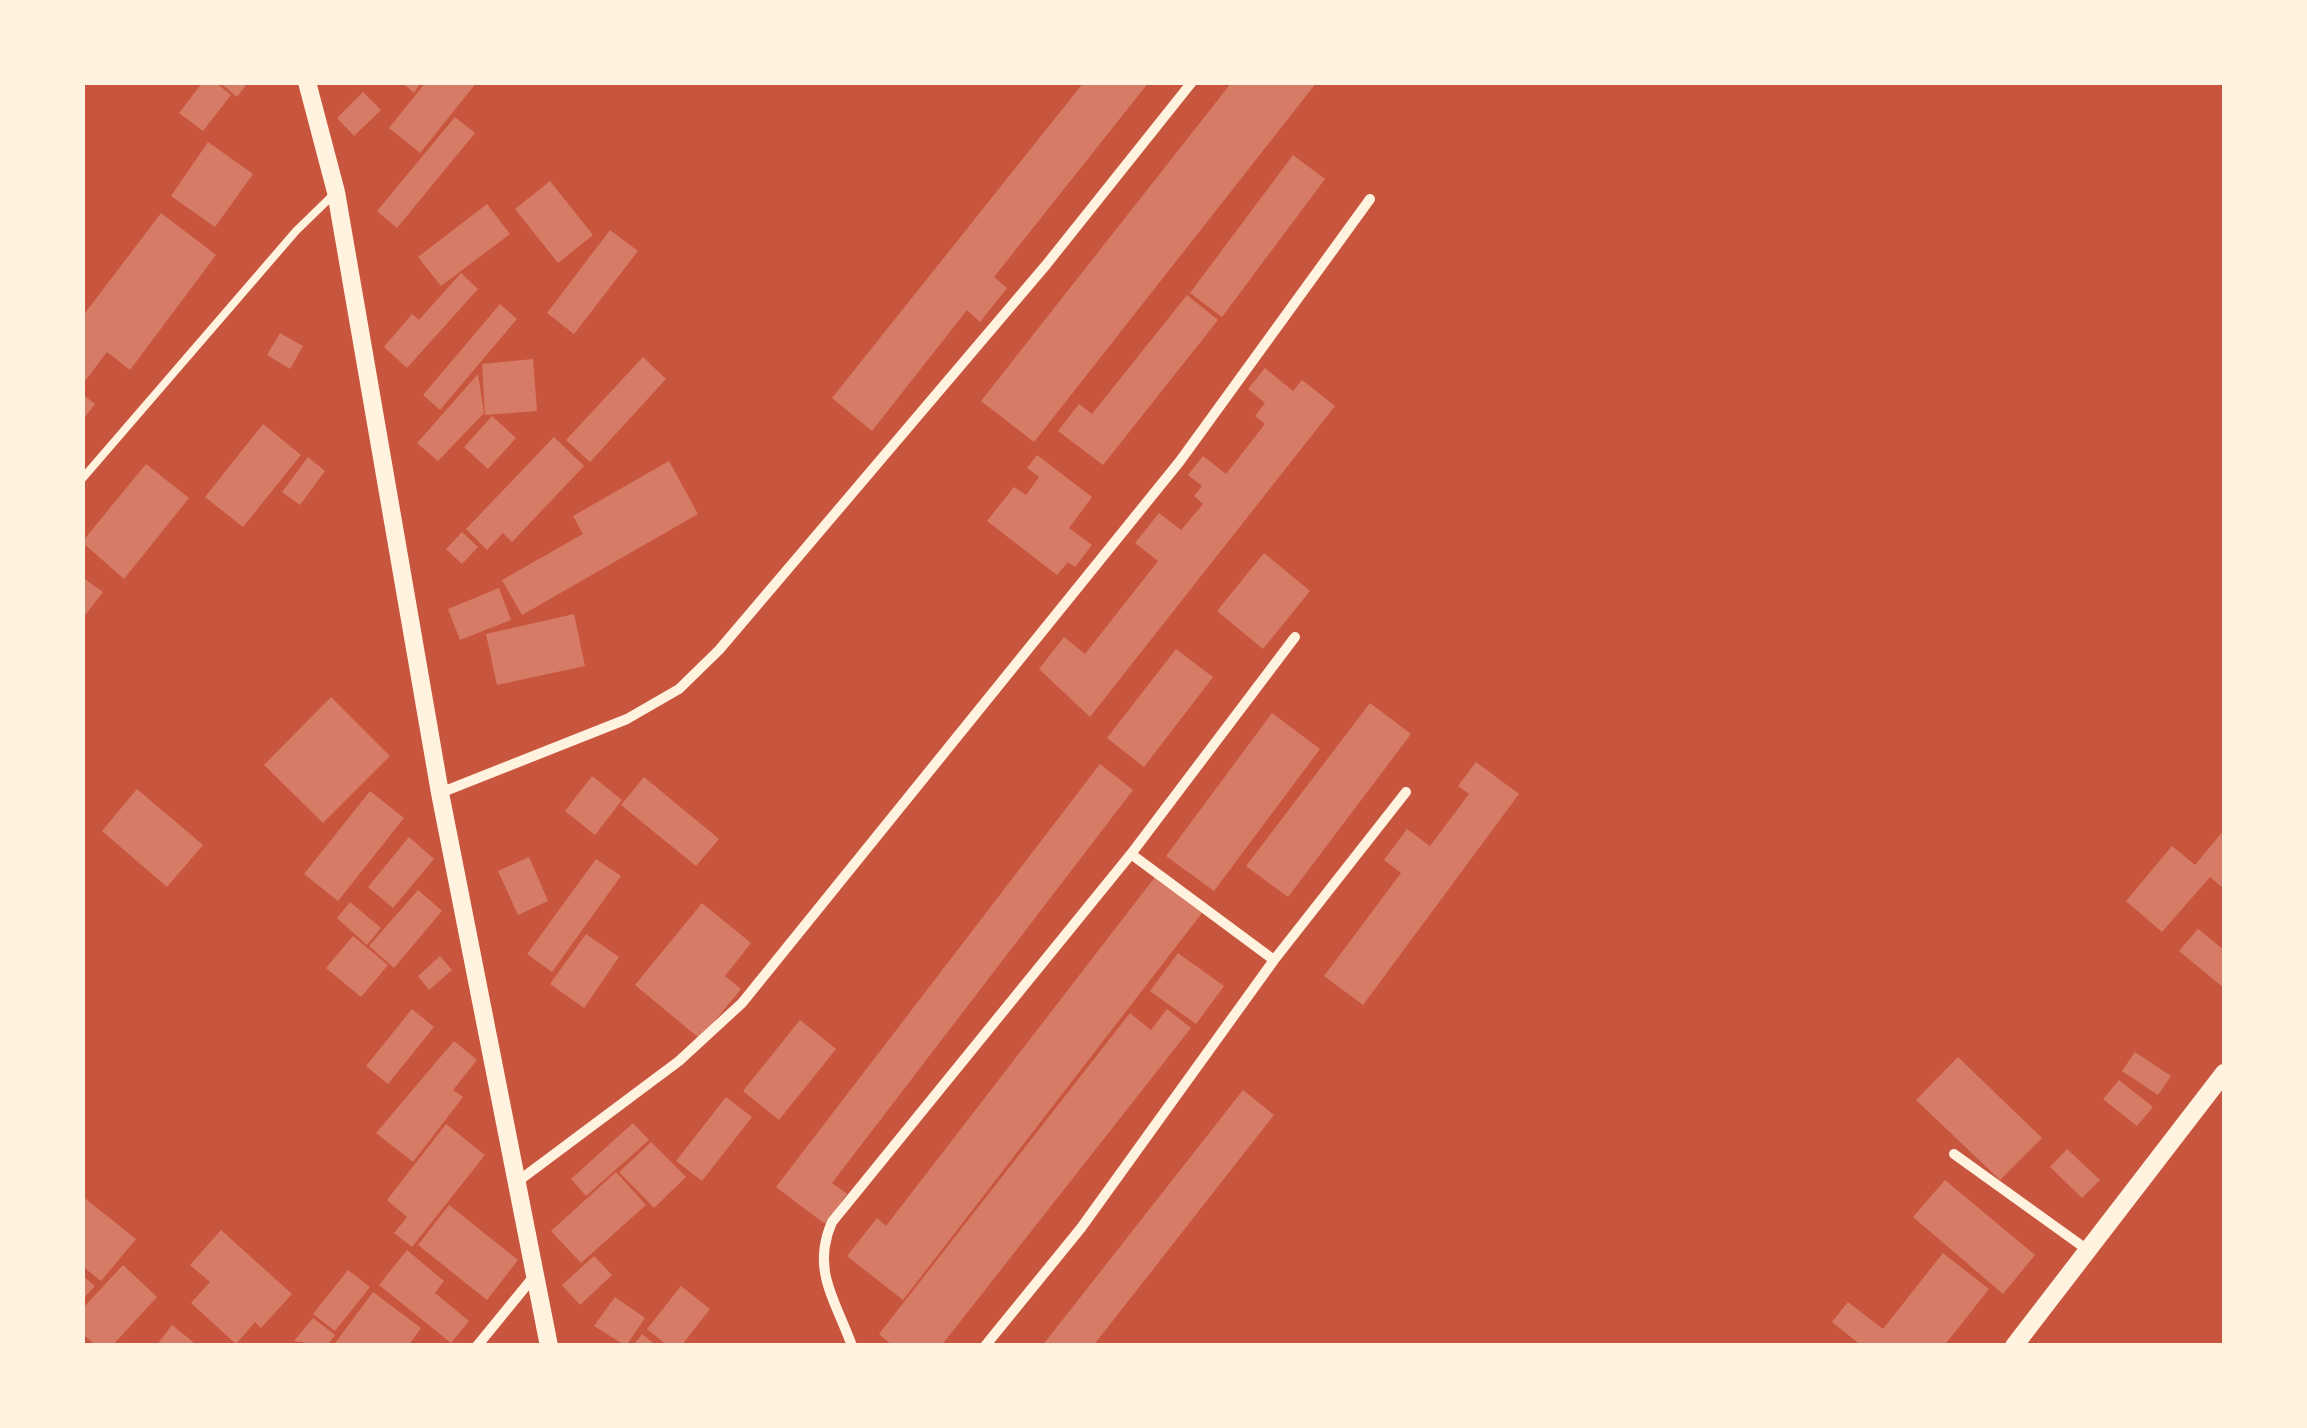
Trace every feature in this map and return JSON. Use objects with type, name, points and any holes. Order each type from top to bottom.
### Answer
[{"type":"street","points":[[307,82],[336,192],[440,793],[549,1346]]},
{"type":"street","points":[[440,793],[627,719],[679,689],[719,650],[1046,265],[1192,82]]},
{"type":"street","points":[[516,1182],[679,1061],[742,1003],[1180,461],[1370,200]]},
{"type":"street","points":[[852,1346],[822,1265],[820,1248],[832,1222],[1131,854],[1295,637]]},
{"type":"street","points":[[986,1346],[1082,1228],[1274,960],[1406,792]]},
{"type":"street","points":[[1131,854],[1274,960]]},
{"type":"street","points":[[2014,1346],[2224,1073]]},
{"type":"street","points":[[1954,1154],[2089,1251]]},
{"type":"street","points":[[477,1346],[536,1275]]},
{"type":"lane","points":[[82,479],[296,231],[336,192]]},
{"type":"building","points":[[203,82],[215,82],[231,95],[203,131],[179,113]]},
{"type":"building","points":[[219,82],[248,82],[237,97]]},
{"type":"building","points":[[401,82],[421,82],[414,93]]},
{"type":"building","points":[[426,82],[477,82],[420,153],[389,128]]},
{"type":"building","points":[[1084,82],[1149,82],[994,277],[1007,288],[980,322],[967,310],[872,431],[832,398]]},
{"type":"building","points":[[1232,82],[1317,82],[1034,442],[981,401]]},
{"type":"building","points":[[363,92],[381,110],[354,136],[337,118]]},
{"type":"building","points":[[455,117],[475,133],[397,228],[377,211]]},
{"type":"building","points":[[208,142],[253,174],[215,227],[171,196]]},
{"type":"building","points":[[1293,155],[1325,179],[1222,317],[1190,293]]},
{"type":"building","points":[[550,181],[593,235],[558,263],[515,209]]},
{"type":"building","points":[[487,204],[510,234],[441,286],[418,257]]},
{"type":"building","points":[[161,213],[216,255],[130,370],[107,352],[82,385],[82,317]]},
{"type":"building","points":[[610,230],[638,251],[574,334],[547,313]]},
{"type":"building","points":[[461,273],[478,289],[407,368],[384,347],[412,314],[419,320]]},
{"type":"building","points":[[1187,295],[1218,320],[1103,465],[1058,431],[1079,404],[1092,414]]},
{"type":"building","points":[[500,304],[517,319],[440,410],[423,395]]},
{"type":"building","points":[[280,333],[303,346],[290,369],[267,355]]},
{"type":"building","points":[[643,357],[666,379],[590,462],[566,440]]},
{"type":"building","points":[[533,359],[537,411],[485,415],[482,364]]},
{"type":"building","points":[[1265,368],[1293,391],[1302,380],[1335,406],[1090,717],[1039,669],[1064,637],[1085,654],[1158,561],[1135,543],[1159,513],[1181,530],[1203,504],[1194,496],[1202,486],[1188,475],[1203,456],[1226,474],[1265,424],[1255,416],[1265,403],[1248,389]]},
{"type":"building","points":[[478,374],[484,413],[438,461],[417,443]]},
{"type":"building","points":[[82,394],[95,404],[82,421]]},
{"type":"building","points":[[492,416],[516,438],[488,469],[464,447]]},
{"type":"building","points":[[263,424],[301,455],[243,527],[205,497]]},
{"type":"building","points":[[554,437],[584,466],[512,542],[503,533],[487,550],[466,529]]},
{"type":"building","points":[[1037,455],[1092,497],[1069,528],[1092,545],[1075,567],[1068,562],[1057,575],[987,521],[1014,487],[1026,495],[1039,477],[1027,468]]},
{"type":"building","points":[[308,457],[325,471],[300,505],[282,492]]},
{"type":"building","points":[[669,461],[698,514],[522,615],[502,580],[583,534],[573,516]]},
{"type":"building","points":[[146,464],[189,498],[124,579],[82,542]]},
{"type":"building","points":[[462,532],[478,547],[462,564],[446,549]]},
{"type":"building","points":[[1264,553],[1310,591],[1263,649],[1217,611]]},
{"type":"building","points":[[82,577],[103,592],[82,619]]},
{"type":"building","points":[[499,588],[511,620],[460,640],[448,609]]},
{"type":"building","points":[[574,614],[585,666],[497,685],[486,634]]},
{"type":"building","points":[[1176,649],[1213,677],[1144,767],[1107,738]]},
{"type":"building","points":[[331,697],[390,756],[323,823],[264,765]]},
{"type":"building","points":[[1370,703],[1411,734],[1288,897],[1246,866]]},
{"type":"building","points":[[1272,713],[1320,749],[1214,891],[1166,856]]},
{"type":"building","points":[[1476,762],[1519,794],[1363,1005],[1324,976],[1401,873],[1384,860],[1407,829],[1430,846],[1469,794],[1458,786]]},
{"type":"building","points":[[1100,764],[1133,790],[832,1183],[847,1194],[825,1224],[776,1187]]},
{"type":"building","points":[[592,776],[622,800],[595,835],[565,811]]},
{"type":"building","points":[[644,777],[719,839],[696,866],[621,805]]},
{"type":"building","points":[[137,789],[203,845],[167,887],[102,831]]},
{"type":"building","points":[[370,791],[404,818],[338,901],[304,874]]},
{"type":"building","points":[[2224,830],[2224,889],[2210,877],[2162,932],[2126,901],[2172,846],[2195,865]]},
{"type":"building","points":[[409,837],[434,859],[393,908],[368,887]]},
{"type":"building","points":[[529,857],[548,901],[518,915],[498,871]]},
{"type":"building","points":[[596,859],[621,876],[552,972],[527,954]]},
{"type":"building","points":[[1155,877],[1202,913],[903,1300],[847,1256],[877,1218],[886,1226]]},
{"type":"building","points":[[418,890],[442,911],[394,968],[369,946]]},
{"type":"building","points":[[350,902],[381,928],[367,945],[337,918]]},
{"type":"building","points":[[702,903],[751,943],[725,976],[741,989],[700,1039],[635,985]]},
{"type":"building","points":[[2198,929],[2224,950],[2224,988],[2179,951]]},
{"type":"building","points":[[586,934],[619,957],[584,1008],[550,984]]},
{"type":"building","points":[[353,936],[388,965],[361,997],[326,968]]},
{"type":"building","points":[[1178,953],[1224,986],[1196,1024],[1150,991]]},
{"type":"building","points":[[440,956],[452,970],[429,990],[418,976]]},
{"type":"building","points":[[412,1009],[434,1027],[388,1084],[366,1066]]},
{"type":"building","points":[[1167,1009],[1191,1028],[941,1346],[893,1346],[879,1334],[1130,1013],[1151,1030]]},
{"type":"building","points":[[800,1020],[836,1049],[779,1120],[743,1091]]},
{"type":"building","points":[[454,1041],[477,1060],[453,1090],[463,1097],[413,1162],[376,1133]]},
{"type":"building","points":[[2135,1052],[2171,1076],[2158,1095],[2122,1071]]},
{"type":"building","points":[[1958,1057],[2042,1138],[2000,1180],[1916,1100]]},
{"type":"building","points":[[2119,1080],[2153,1107],[2137,1126],[2103,1099]]},
{"type":"building","points":[[1243,1090],[1274,1115],[1093,1346],[1042,1346]]},
{"type":"building","points":[[726,1097],[752,1117],[702,1181],[676,1161]]},
{"type":"building","points":[[633,1123],[649,1140],[586,1196],[571,1179]]},
{"type":"building","points":[[446,1124],[485,1155],[412,1247],[394,1233],[407,1217],[387,1200]]},
{"type":"building","points":[[651,1142],[686,1177],[654,1208],[619,1172]]},
{"type":"building","points":[[2067,1149],[2100,1180],[2082,1198],[2050,1167]]},
{"type":"building","points":[[616,1172],[646,1205],[581,1263],[551,1231]]},
{"type":"building","points":[[1945,1180],[2035,1255],[2003,1294],[1913,1217]]},
{"type":"building","points":[[82,1196],[136,1239],[101,1281],[82,1266]]},
{"type":"building","points":[[449,1205],[518,1260],[487,1300],[418,1245]]},
{"type":"building","points":[[221,1230],[292,1294],[261,1328],[255,1322],[236,1344],[191,1303],[210,1282],[190,1265]]},
{"type":"building","points":[[407,1250],[444,1281],[435,1293],[469,1321],[451,1343],[379,1285]]},
{"type":"building","points":[[1943,1253],[1989,1289],[1944,1346],[1862,1346],[1832,1322],[1848,1302],[1883,1329]]},
{"type":"building","points":[[594,1256],[612,1275],[580,1305],[562,1285]]},
{"type":"building","points":[[123,1265],[157,1297],[112,1346],[96,1346],[82,1333],[82,1309]]},
{"type":"building","points":[[348,1270],[370,1287],[335,1331],[313,1314]]},
{"type":"building","points":[[82,1275],[95,1286],[82,1300]]},
{"type":"building","points":[[681,1286],[710,1309],[681,1346],[668,1346],[647,1329]]},
{"type":"building","points":[[373,1292],[421,1328],[408,1346],[333,1346]]},
{"type":"building","points":[[615,1297],[645,1318],[626,1346],[594,1326]]},
{"type":"building","points":[[313,1318],[335,1335],[327,1346],[294,1341]]},
{"type":"building","points":[[172,1325],[198,1346],[156,1346]]},
{"type":"building","points":[[642,1334],[657,1346],[633,1346]]}]
